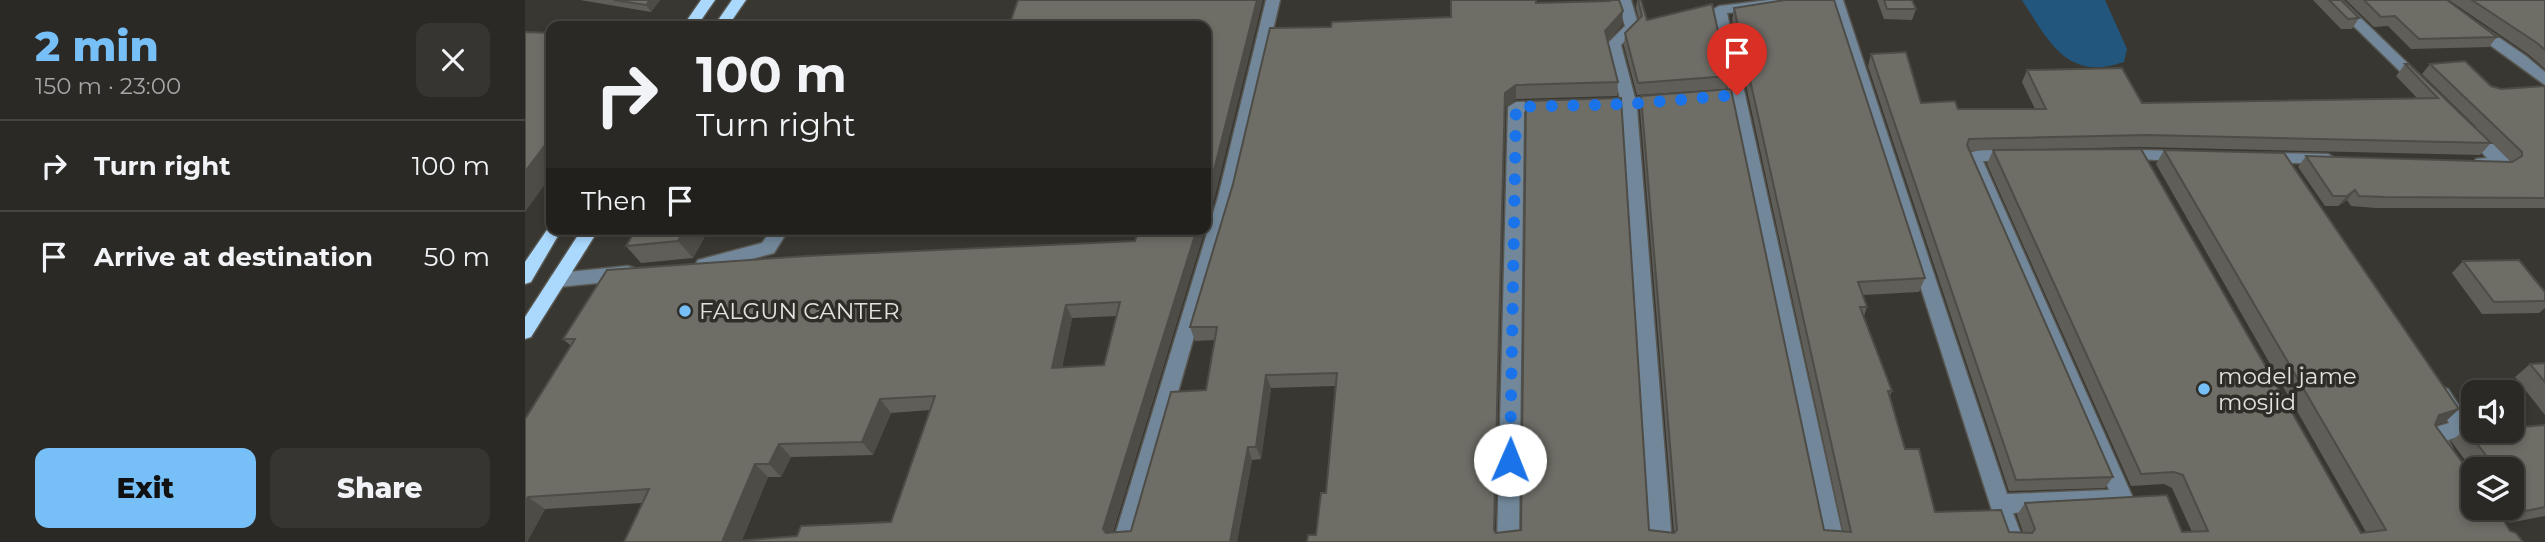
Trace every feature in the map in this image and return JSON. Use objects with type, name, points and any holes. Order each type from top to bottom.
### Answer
[{"type":"main road","points":[[693,21],[708,0]]},
{"type":"main road","points":[[724,21],[739,0]]},
{"type":"main road","points":[[525,277],[550,235]]},
{"type":"main road","points":[[525,332],[587,235]]},
{"type":"street","points":[[1124,542],[1227,197],[1273,0]]},
{"type":"street","points":[[1624,0],[1632,27],[1614,44],[1629,104],[1661,542]]},
{"type":"street","points":[[1804,0],[1719,10],[1730,96],[1833,542]]},
{"type":"street","points":[[1836,0],[2013,542]]},
{"type":"street","points":[[2334,0],[2434,96]]},
{"type":"street","points":[[2435,0],[2521,58],[2545,80]]},
{"type":"street","points":[[1508,542],[1516,107],[1683,100]]},
{"type":"street","points":[[2461,163],[2503,164],[2464,125]]},
{"type":"street","points":[[2153,180],[2133,155],[2203,157]]},
{"type":"street","points":[[2028,156],[1973,156],[2123,498]]},
{"type":"street","points":[[2254,157],[2350,160]]},
{"type":"street","points":[[2280,158],[2295,180]]},
{"type":"street","points":[[692,266],[719,264],[768,248],[777,235]]},
{"type":"street","points":[[558,281],[652,271]]},
{"type":"street","points":[[2432,382],[2463,427],[2433,436],[2449,458]]},
{"type":"street","points":[[2000,503],[2150,496]]},
{"type":"water","points":[[2022,0],[2105,0],[2127,49],[2124,62],[2104,67],[2088,67],[2074,62],[2051,43]]},
{"type":"building","points":[[614,0],[650,0],[646,5]]},
{"type":"building","points":[[1018,0],[1257,0],[1211,180],[1211,21],[1011,21]]},
{"type":"building","points":[[1451,0],[1536,0],[1536,3],[1619,0],[1623,11],[1605,31],[1618,82],[1516,85],[1505,93],[1496,533],[1521,530],[1526,101],[1621,98],[1649,530],[1674,533],[1677,530],[1641,96],[1731,89],[1824,530],[1851,532],[1734,8],[1785,0],[1834,0],[1925,278],[1858,282],[1867,307],[1860,307],[1892,391],[1888,391],[1905,449],[1919,449],[1935,512],[2001,510],[2009,532],[2032,533],[2035,529],[2025,503],[2167,495],[2182,532],[2208,531],[2183,475],[2174,472],[2141,474],[1993,150],[2141,149],[2361,533],[2386,530],[2164,150],[2284,153],[2459,409],[2439,415],[2435,425],[2461,461],[2461,520],[2503,520],[2510,531],[2516,533],[2523,542],[1307,542],[1308,535],[1316,535],[1321,493],[1326,493],[1337,373],[1266,375],[1256,447],[1248,447],[1230,542],[723,542],[797,536],[801,526],[891,522],[935,396],[880,399],[862,442],[779,444],[769,464],[755,464],[722,542],[624,542],[649,489],[528,497],[525,502],[525,419],[575,339],[563,339],[607,270],[806,256],[1135,241],[1137,235],[1195,235],[1103,529],[1106,533],[1131,531],[1171,392],[1206,390],[1217,327],[1190,327],[1233,184],[1270,28],[1331,27],[1332,22],[1451,17]],"holes":[[[1120,302],[1104,365],[1052,368],[1066,305]]]},
{"type":"building","points":[[1638,0],[1641,0],[1647,20],[1712,4],[1728,76],[1638,83],[1625,33],[1642,16]]},
{"type":"building","points":[[1884,0],[1912,0],[1916,9],[1887,9]]},
{"type":"building","points":[[2329,0],[2341,0],[2359,18],[2348,19]]},
{"type":"building","points":[[2364,0],[2447,0],[2497,37],[2419,39],[2395,16],[2381,17]]},
{"type":"building","points":[[2472,0],[2545,0],[2545,50],[2537,43]]},
{"type":"building","points":[[525,32],[546,33],[546,144],[525,172]]},
{"type":"building","points":[[1906,52],[1921,103],[1955,101],[1958,109],[2046,109],[2027,70],[2122,68],[2142,103],[2438,98],[2405,64],[2409,64],[2491,143],[2147,135],[1969,139],[1967,145],[2113,477],[2016,480],[1871,54]]},
{"type":"building","points":[[2465,61],[2491,86],[2501,89],[2545,86],[2545,198],[2359,196],[2355,190],[2347,196],[2333,196],[2306,156],[2512,162],[2522,156],[2522,152],[2430,64]]},
{"type":"building","points":[[632,235],[682,235],[678,241],[626,246]]},
{"type":"building","points":[[2519,260],[2545,292],[2545,301],[2494,302],[2463,261]]},
{"type":"building","points":[[2545,363],[2545,382],[2530,364]]},
{"type":"building","points":[[2545,425],[2545,507],[2526,511],[2524,457],[2487,457],[2477,443],[2524,443],[2524,427]]},
{"type":"place","name":"FALGUN CANTER","points":[[685,311]]},
{"type":"place","name":"model jame mosjid","points":[[2204,389]]},
{"type":"route","points":[[1510,460],[1516,107],[1629,104],[1737,95]]}]
